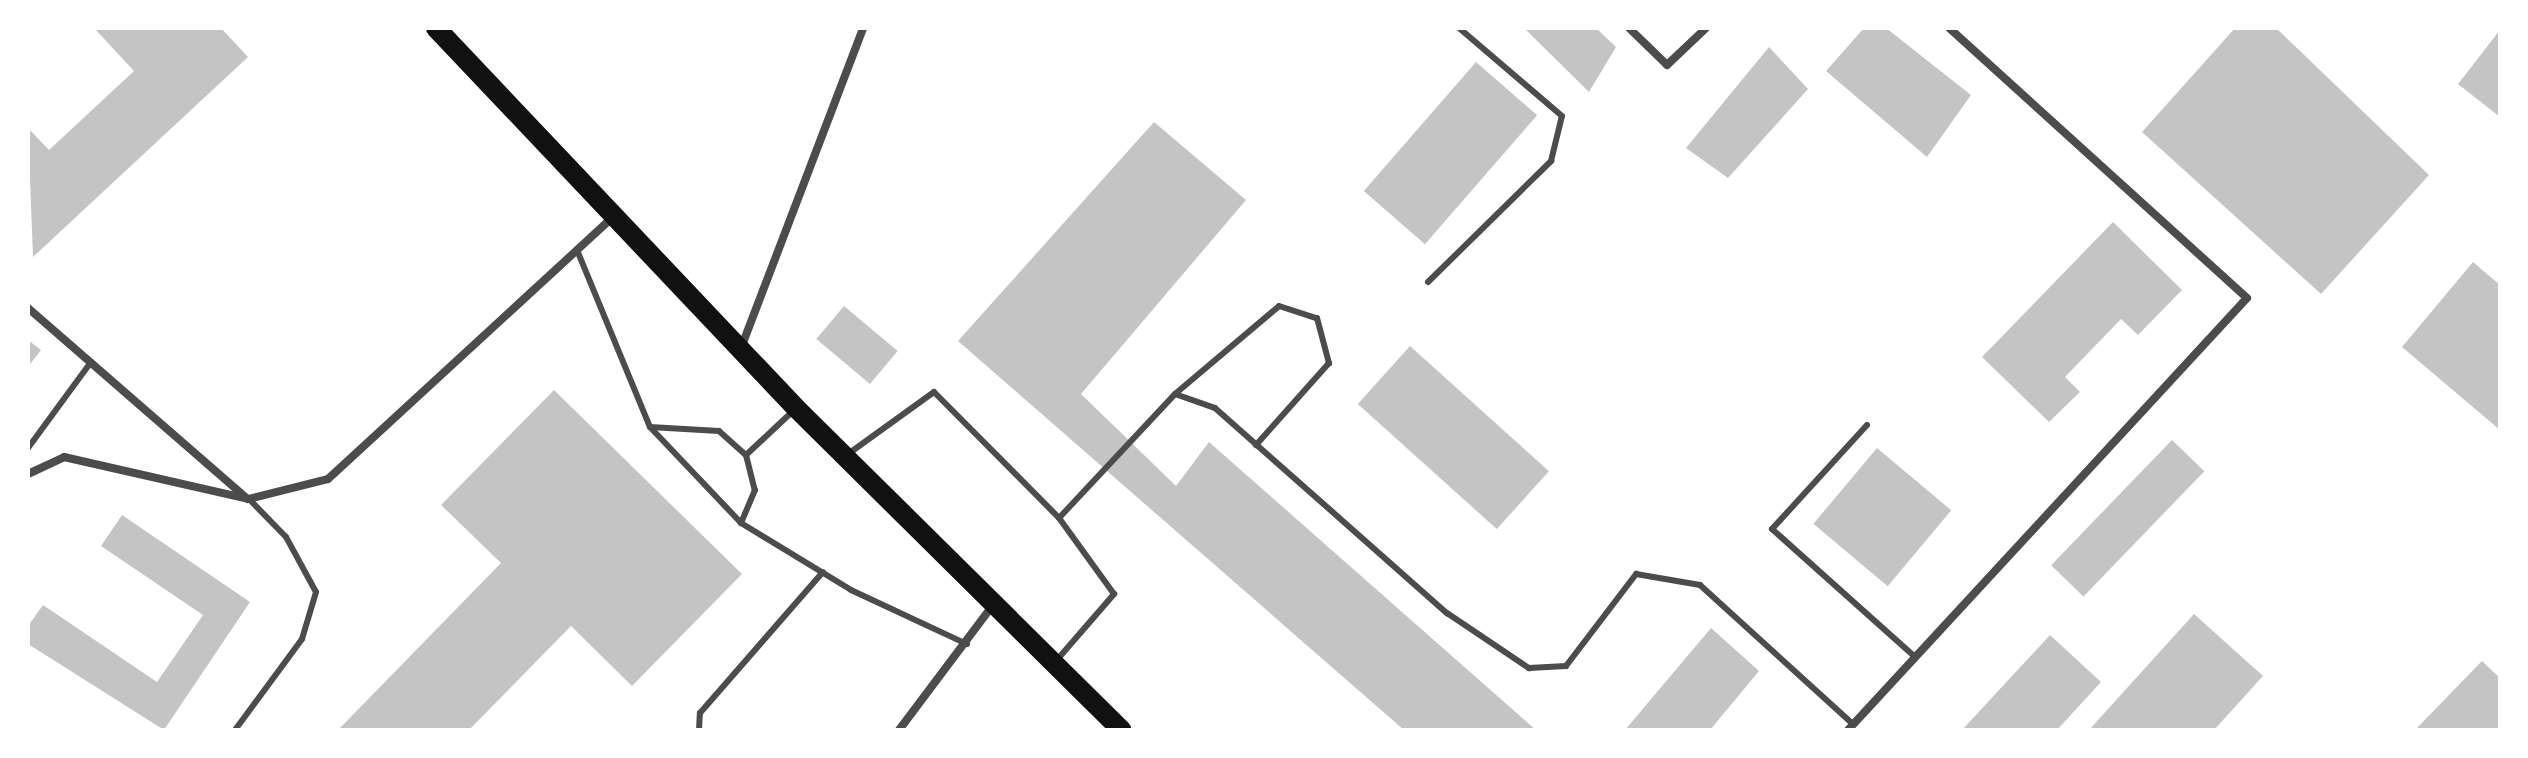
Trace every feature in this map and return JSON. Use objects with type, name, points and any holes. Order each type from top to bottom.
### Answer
[{"type":"main road","points":[[436,28],[796,408],[848,454],[996,599],[1121,730]]},
{"type":"street","points":[[740,349],[863,28]]},
{"type":"street","points":[[1629,28],[1667,65],[1706,28]]},
{"type":"street","points":[[1850,727],[2247,298],[1949,28]]},
{"type":"street","points":[[28,474],[64,457],[249,499],[328,479],[613,217]]},
{"type":"street","points":[[28,308],[249,499]]},
{"type":"street","points":[[899,730],[967,644],[996,599]]},
{"type":"lane","points":[[1428,282],[1551,161],[1562,116],[1459,28]]},
{"type":"lane","points":[[577,250],[650,427],[741,523],[823,572],[967,644]]},
{"type":"lane","points":[[1059,518],[1175,394],[1279,306],[1317,318],[1329,363],[1256,445]]},
{"type":"lane","points":[[28,448],[91,362]]},
{"type":"lane","points":[[848,454],[934,392],[1059,518],[1114,594],[1056,661]]},
{"type":"lane","points":[[1175,394],[1215,408],[1447,613],[1529,668],[1566,666],[1636,574],[1700,585],[1850,727]]},
{"type":"lane","points":[[746,455],[796,408]]},
{"type":"lane","points":[[1867,425],[1772,529],[1915,657]]},
{"type":"lane","points":[[650,427],[719,431],[746,455],[755,490],[741,523]]},
{"type":"lane","points":[[235,730],[302,639],[316,592],[286,537],[249,499]]},
{"type":"lane","points":[[699,730],[700,713],[823,572]]},
{"type":"building","points":[[94,28],[221,28],[248,57],[33,257],[28,128],[49,150],[134,71]]},
{"type":"building","points":[[1524,28],[1596,28],[1616,47],[1589,92]]},
{"type":"building","points":[[1864,28],[1886,28],[1971,95],[1927,157],[1826,71]]},
{"type":"building","points":[[2235,28],[2276,28],[2429,175],[2321,294],[2142,132]]},
{"type":"building","points":[[2500,30],[2500,117],[2458,84]]},
{"type":"building","points":[[1769,47],[1808,89],[1728,178],[1686,148]]},
{"type":"building","points":[[1476,62],[1537,115],[1425,244],[1364,191]]},
{"type":"building","points":[[1154,122],[1246,200],[1081,394],[1176,486],[1209,442],[1536,730],[1404,730],[958,341]]},
{"type":"building","points":[[2113,222],[2182,290],[2138,335],[2121,319],[2065,377],[2080,392],[2049,422],[1982,357]]},
{"type":"building","points":[[2473,262],[2500,285],[2500,430],[2402,347]]},
{"type":"building","points":[[844,306],[898,351],[870,384],[816,339]]},
{"type":"building","points":[[28,340],[41,350],[28,367]]},
{"type":"building","points":[[1410,346],[1549,471],[1497,529],[1358,404]]},
{"type":"building","points":[[554,390],[742,574],[632,686],[571,626],[469,730],[338,730],[501,563],[441,505]]},
{"type":"building","points":[[2172,440],[2204,471],[2083,596],[2051,565]]},
{"type":"building","points":[[1877,448],[1951,510],[1888,586],[1813,524]]},
{"type":"building","points":[[122,515],[250,602],[164,730],[28,644],[28,626],[43,605],[157,682],[203,615],[101,546]]},
{"type":"building","points":[[2194,614],[2263,676],[2214,730],[2089,730]]},
{"type":"building","points":[[1711,628],[1759,671],[1710,730],[1625,730]]},
{"type":"building","points":[[2050,635],[2101,682],[2057,730],[1962,730]]},
{"type":"building","points":[[2482,661],[2500,678],[2500,730],[2415,730]]}]
